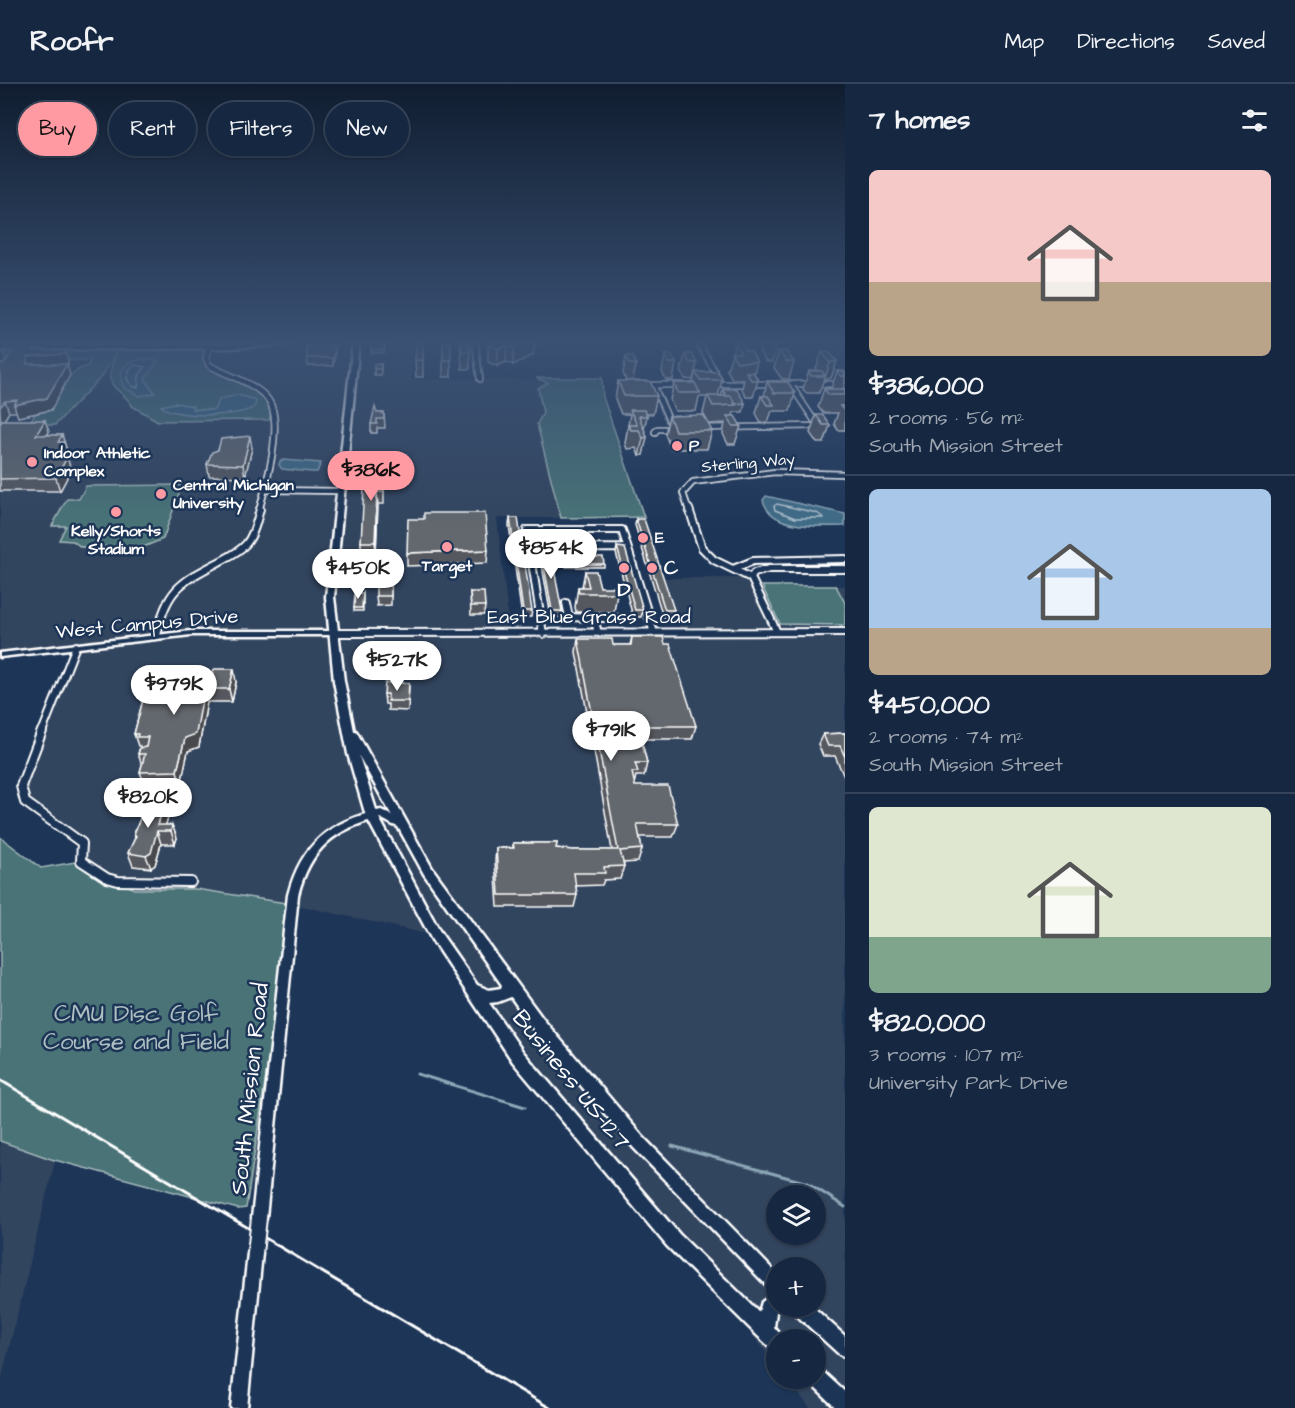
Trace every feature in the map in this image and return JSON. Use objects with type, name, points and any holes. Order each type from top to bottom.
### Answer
[{"type":"main road","points":[[349,404],[331,576],[333,633],[339,681],[350,731]]},
{"type":"main road","name":"Business US-127","points":[[350,731],[355,765],[372,816],[431,927],[518,1057],[673,1240],[766,1332]]},
{"type":"main road","name":"Business US-127","points":[[350,731],[428,871],[561,1052],[638,1142],[766,1275]]},
{"type":"main road","points":[[372,816],[387,815],[400,824]]},
{"type":"main road","name":"South Mission Road","points":[[239,1408],[294,886],[307,856],[324,838],[340,827],[372,816]]},
{"type":"main road","points":[[470,987],[480,994],[498,997],[507,992],[509,983]]},
{"type":"main road","points":[[811,1317],[845,1348]]},
{"type":"main road","points":[[826,1386],[845,1404]]},
{"type":"street","points":[[157,636],[166,600],[176,588],[197,573],[231,557],[251,538],[272,457],[276,412],[271,404]]},
{"type":"street","points":[[661,404],[672,429]]},
{"type":"street","points":[[694,428],[818,426],[803,404]]},
{"type":"street","points":[[655,432],[680,429]]},
{"type":"street","name":"Sterling Way","points":[[751,578],[714,560],[702,548],[683,498],[688,485],[703,480],[775,472],[845,474]]},
{"type":"street","points":[[264,490],[340,491]]},
{"type":"street","points":[[543,634],[527,530],[622,530],[654,633]]},
{"type":"street","points":[[530,549],[628,548]]},
{"type":"street","points":[[733,569],[753,561],[845,559]]},
{"type":"street","points":[[777,632],[751,578],[758,571],[845,569]]},
{"type":"street","points":[[566,603],[569,616],[618,618]]},
{"type":"street","points":[[594,618],[598,633]]},
{"type":"street","name":"West Campus Drive","points":[[0,655],[157,636],[220,632],[333,633]]},
{"type":"street","name":"East Blue Grass Road","points":[[333,633],[845,632]]},
{"type":"street","points":[[76,646],[24,776],[21,786],[25,802],[82,843],[81,861],[107,878],[118,881],[191,882]]},
{"type":"shaded area","points":[[0,404],[541,404],[543,413],[537,424],[561,518],[497,518],[510,634],[681,633],[664,578],[751,578],[755,586],[845,586],[845,1408],[810,1408],[795,1389],[826,1389],[826,1329],[766,1329],[766,1352],[436,936],[292,904],[269,1120],[246,1208],[238,1209],[55,1161],[0,1385],[0,835],[41,868],[81,861],[82,844],[28,806],[21,792],[76,647],[0,655]]},
{"type":"green space","points":[[53,404],[75,404],[55,425],[27,425],[37,412]]},
{"type":"green space","points":[[131,404],[271,404],[276,412],[271,414],[269,420],[158,421]]},
{"type":"green space","points":[[541,404],[605,404],[644,517],[561,518],[537,424],[543,413]]},
{"type":"green space","name":"Kelly/Shorts Stadium","points":[[182,485],[163,539],[146,546],[81,547],[73,541],[59,540],[66,526],[52,526],[67,499],[79,499],[86,486]]},
{"type":"green space","points":[[762,586],[836,586],[845,603],[845,625],[780,624]]},
{"type":"green space","name":"CMU Disc Golf Course and Field","points":[[0,837],[41,868],[81,861],[134,889],[196,889],[292,904],[246,1208],[238,1209],[51,1159],[0,1141]]},
{"type":"water","points":[[180,404],[193,406],[192,409],[214,410],[217,404],[255,404],[248,410],[237,413],[208,415],[179,413],[161,406]]},
{"type":"water","points":[[283,460],[321,463],[317,472],[312,472],[282,469],[279,465]]},
{"type":"water","points":[[766,496],[845,514],[845,526],[810,526],[786,522],[768,510],[763,500]]},
{"type":"building","points":[[712,404],[736,405],[713,406]]},
{"type":"building","points":[[375,407],[377,413],[384,413],[384,419],[377,419],[377,424],[371,424]]},
{"type":"building","points":[[630,410],[644,410],[647,416],[639,416],[647,437],[643,438],[639,430],[631,430],[628,425],[637,425]]},
{"type":"building","points":[[703,415],[712,431],[675,431],[669,416]]},
{"type":"building","points":[[816,415],[823,415],[830,425],[823,425]]},
{"type":"building","points":[[727,416],[735,416],[741,426],[733,426]]},
{"type":"building","name":"Indoor Athletic Complex","points":[[2,420],[45,420],[36,435],[62,435],[58,442],[64,442],[55,457],[67,457],[56,478],[0,479],[0,424]]},
{"type":"building","points":[[250,436],[243,465],[207,464],[212,452],[218,450],[221,439]]},
{"type":"building","points":[[362,465],[384,465],[384,492],[377,492],[375,542],[361,542],[364,488],[375,488],[376,476],[361,476]]},
{"type":"building","name":"Target","points":[[424,513],[485,513],[488,550],[407,553],[408,519],[424,519]]},
{"type":"building","points":[[510,518],[518,518],[532,611],[523,611]]},
{"type":"building","points":[[636,519],[644,519],[674,610],[665,610]]},
{"type":"building","points":[[617,547],[625,548],[643,610],[635,610]]},
{"type":"building","points":[[541,548],[550,548],[562,611],[552,611]]},
{"type":"building","points":[[566,557],[603,557],[604,564],[567,564]]},
{"type":"building","points":[[366,558],[377,558],[377,564],[365,564]]},
{"type":"building","points":[[585,571],[596,571],[600,587],[616,587],[617,593],[579,593],[578,587],[589,587]]},
{"type":"building","points":[[376,586],[391,586],[391,596],[376,596]]},
{"type":"building","points":[[470,592],[484,592],[485,606],[471,606]]},
{"type":"building","points":[[355,593],[363,593],[362,608],[354,608]]},
{"type":"building","points":[[632,637],[663,637],[665,644],[670,644],[696,726],[644,726],[642,719],[625,719],[629,735],[640,735],[647,763],[635,763],[638,772],[632,772],[635,786],[668,786],[678,824],[637,824],[642,849],[620,851],[624,866],[604,867],[605,873],[574,873],[577,895],[499,895],[496,848],[514,848],[513,843],[557,843],[556,848],[572,850],[618,850],[578,639],[612,639],[613,645],[631,645]]},
{"type":"building","points":[[396,648],[418,648],[419,658],[396,658]]},
{"type":"building","points":[[214,669],[234,669],[229,689],[204,689],[196,734],[185,738],[177,771],[140,772],[145,754],[138,754],[140,748],[146,747],[148,737],[137,737],[138,734],[134,734],[144,696],[147,696],[154,675],[212,675]]},
{"type":"building","points":[[385,683],[409,683],[408,701],[388,701],[388,694],[384,694]]},
{"type":"building","points":[[845,733],[845,757],[840,746],[828,746],[823,734]]},
{"type":"building","points":[[164,802],[158,825],[172,825],[171,831],[157,831],[151,853],[146,856],[128,853],[136,836],[134,834],[143,811],[139,811],[142,804]]},
{"type":"waterway","points":[[417,1074],[525,1107]]},
{"type":"waterway","points":[[672,1146],[808,1183],[845,1207]]},
{"type":"railway","points":[[0,1080],[550,1408]]},
{"type":"place","name":"P","points":[[677,446]]},
{"type":"place","name":"Indoor Athletic Complex","points":[[32,462]]},
{"type":"place","name":"Central Michigan University","points":[[161,494]]},
{"type":"place","name":"Kelly/Shorts Stadium","points":[[116,512]]},
{"type":"place","name":"E","points":[[643,538]]},
{"type":"place","name":"Target","points":[[447,547]]},
{"type":"place","name":"D","points":[[624,568]]},
{"type":"place","name":"C","points":[[652,568]]}]
